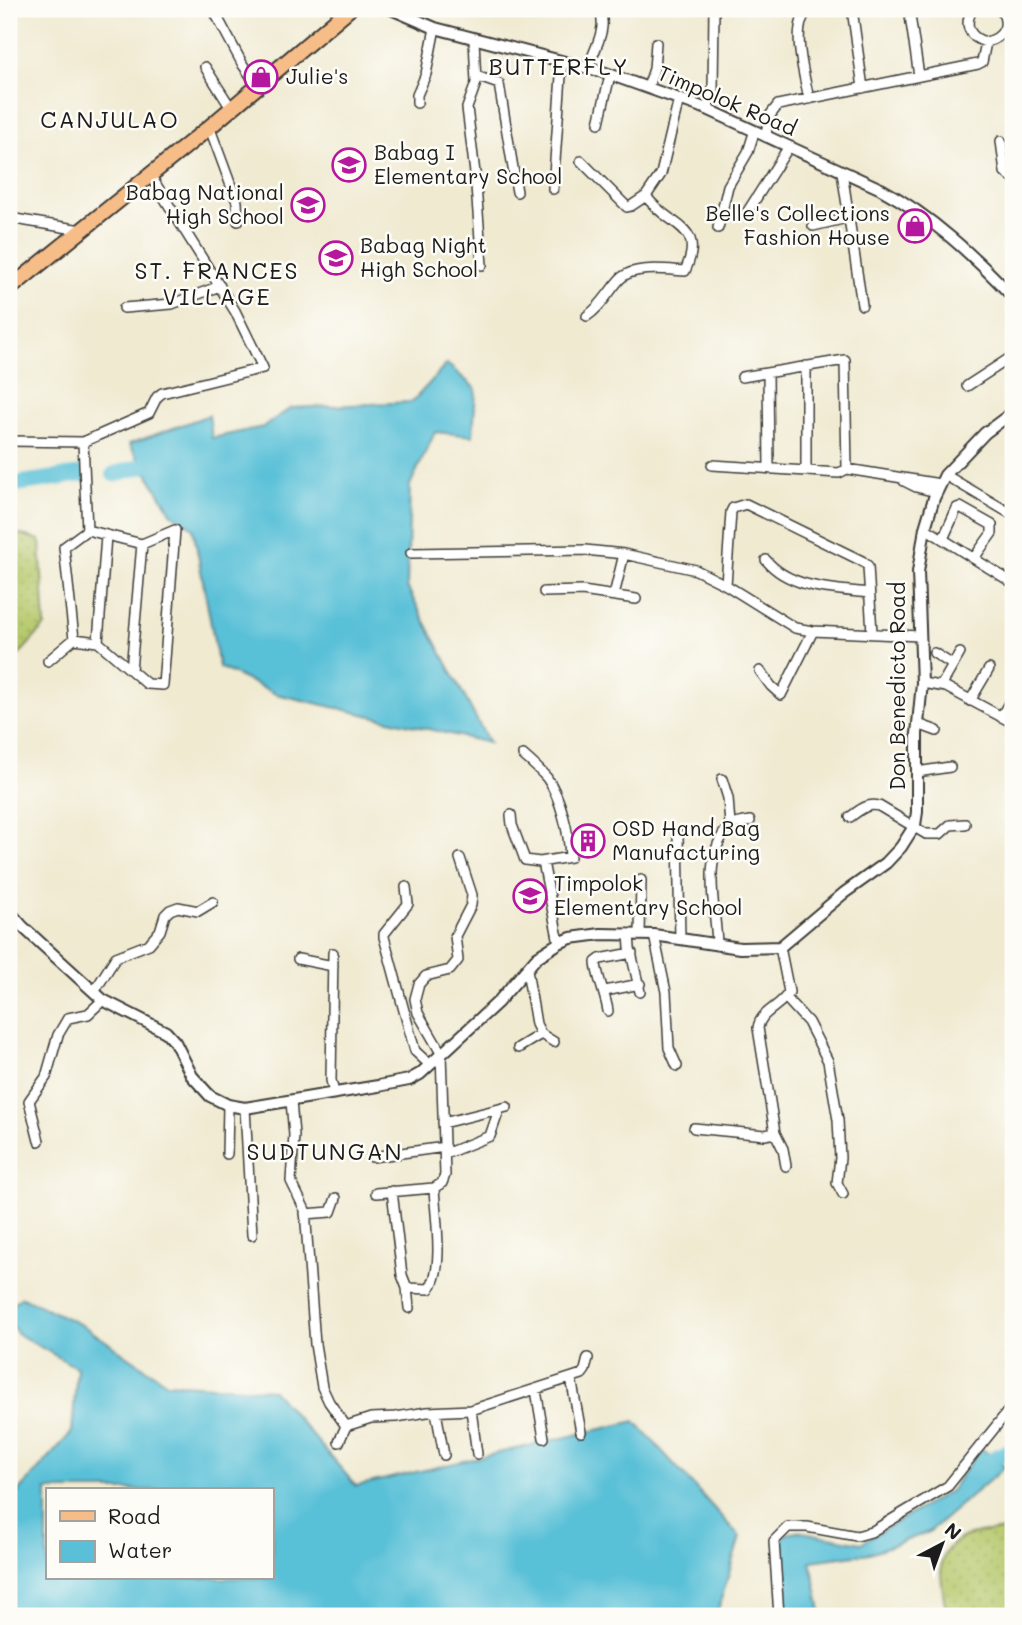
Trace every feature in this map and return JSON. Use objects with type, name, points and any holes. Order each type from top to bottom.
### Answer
[{"type":"main road","points":[[9,289],[349,9]]},
{"type":"street","points":[[213,9],[243,65],[258,86]]},
{"type":"street","name":"Timpolok Road","points":[[391,9],[435,28],[588,68],[707,109],[888,193],[928,219],[973,256],[1013,297]]},
{"type":"street","points":[[588,68],[603,22],[602,14],[597,9]]},
{"type":"street","points":[[707,109],[713,91],[714,9]]},
{"type":"street","points":[[809,99],[798,38],[802,18],[811,9]]},
{"type":"street","points":[[852,9],[863,88]]},
{"type":"street","points":[[909,9],[919,76]]},
{"type":"street","points":[[973,9],[967,22],[970,32],[977,39],[986,42],[1000,36],[1005,28],[1005,18],[1000,9]]},
{"type":"street","points":[[417,103],[435,28]]},
{"type":"street","points":[[474,39],[476,83],[467,108],[482,265]]},
{"type":"street","points":[[766,137],[768,118],[778,106],[978,64],[982,62],[986,42]]},
{"type":"street","points":[[648,87],[654,69],[656,43]]},
{"type":"street","points":[[553,188],[562,62]]},
{"type":"street","points":[[205,67],[231,108]]},
{"type":"street","points":[[599,123],[610,75]]},
{"type":"street","points":[[476,76],[499,84],[517,192]]},
{"type":"street","points":[[581,161],[626,207],[631,206],[646,196],[662,174],[679,99]]},
{"type":"street","points":[[209,126],[237,202],[238,221]]},
{"type":"street","points":[[718,228],[728,186],[748,152],[754,133]]},
{"type":"street","points":[[1001,141],[1005,172],[1013,178]]},
{"type":"street","points":[[748,211],[788,148]]},
{"type":"street","points":[[842,172],[862,305]]},
{"type":"street","points":[[9,441],[83,442],[149,413],[162,393],[263,369],[235,311],[150,175]]},
{"type":"street","points":[[587,316],[600,306],[625,275],[641,271],[685,271],[693,248],[690,236],[646,196]]},
{"type":"street","points":[[9,218],[81,230]]},
{"type":"street","points":[[813,226],[847,218]]},
{"type":"street","points":[[124,308],[172,304],[220,286]]},
{"type":"street","points":[[967,386],[1013,356]]},
{"type":"street","points":[[742,377],[845,360],[847,469]]},
{"type":"street","points":[[806,366],[806,470]]},
{"type":"street","points":[[768,373],[769,468]]},
{"type":"street","name":"Don Benedicto Road","points":[[914,826],[917,812],[918,724],[922,683],[918,572],[925,528],[940,484],[985,433],[1013,412]]},
{"type":"street","points":[[83,442],[86,530]]},
{"type":"street","points":[[712,465],[839,472],[847,469],[903,480],[916,479],[940,484],[1013,516]]},
{"type":"street","points":[[726,585],[732,512],[733,508],[746,504],[868,566],[872,634]]},
{"type":"street","points":[[943,539],[957,508],[960,507],[992,525],[992,533],[974,558]]},
{"type":"street","points":[[925,528],[1013,583]]},
{"type":"street","points":[[48,661],[74,639],[98,642],[147,684],[159,686],[165,681],[175,530],[142,544],[86,530]]},
{"type":"street","points":[[74,639],[64,547],[86,530]]},
{"type":"street","points":[[98,642],[106,536]]},
{"type":"street","points":[[131,670],[142,544]]},
{"type":"street","points":[[411,553],[586,550],[624,554],[696,570],[726,585],[795,628],[920,636]]},
{"type":"street","points":[[614,595],[624,554]]},
{"type":"street","points":[[766,560],[777,571],[814,587],[869,593]]},
{"type":"street","points":[[544,592],[582,591],[636,599]]},
{"type":"street","points":[[760,671],[781,695],[813,631]]},
{"type":"street","points":[[934,653],[953,665]]},
{"type":"street","points":[[941,685],[960,653]]},
{"type":"street","points":[[970,701],[989,669]]},
{"type":"street","points":[[922,683],[941,685],[1013,723]]},
{"type":"street","points":[[1001,717],[1013,696]]},
{"type":"street","points":[[918,724],[937,731]]},
{"type":"street","points":[[511,815],[525,860],[543,862],[570,857],[561,809],[547,779],[523,755]]},
{"type":"street","points":[[917,772],[950,767]]},
{"type":"street","points":[[722,779],[728,798],[730,825]]},
{"type":"street","points":[[850,817],[873,804],[926,834],[940,834],[950,825],[965,824]]},
{"type":"street","points":[[717,945],[712,867],[719,838],[730,825],[750,821]]},
{"type":"street","points":[[9,911],[23,928],[103,1000],[166,1032],[175,1042],[192,1076],[210,1096],[228,1105],[244,1108],[409,1080],[498,1002],[537,957],[571,938],[634,934],[740,948],[780,947],[844,893],[886,863],[901,847],[914,826]]},
{"type":"street","points":[[678,834],[680,939]]},
{"type":"street","points":[[407,1289],[429,1289],[435,1282],[438,1186],[445,1175],[442,1053],[418,1013],[415,999],[419,984],[426,976],[450,970],[458,960],[455,936],[471,905],[472,895],[460,858]]},
{"type":"street","points":[[543,862],[559,943]]},
{"type":"street","points":[[605,991],[640,988],[632,953],[640,880]]},
{"type":"street","points":[[406,887],[408,904],[384,937],[415,1051],[429,1065]]},
{"type":"street","points":[[94,992],[116,957],[149,943],[160,931],[165,915],[170,910],[178,907],[198,911],[213,902]]},
{"type":"street","points":[[654,935],[667,1004],[669,1048],[677,1066]]},
{"type":"street","points":[[780,947],[790,989],[786,998],[763,1016],[758,1028],[775,1133],[783,1149],[786,1166]]},
{"type":"street","points":[[333,953],[331,1045],[334,1093]]},
{"type":"street","points":[[608,1011],[596,962],[632,953]]},
{"type":"street","points":[[298,960],[332,966]]},
{"type":"street","points":[[527,970],[534,1019],[541,1034],[554,1042]]},
{"type":"street","points":[[786,998],[808,1022],[828,1061],[838,1120],[840,1158],[837,1183],[844,1194]]},
{"type":"street","points":[[39,1141],[29,1101],[46,1077],[62,1027],[68,1018],[88,1014],[103,1000]]},
{"type":"street","points":[[518,1048],[541,1034]]},
{"type":"street","points":[[291,1101],[294,1135],[290,1181],[305,1214],[315,1344],[322,1387],[346,1426]]},
{"type":"street","points":[[227,1154],[228,1105]]},
{"type":"street","points":[[244,1108],[252,1235]]},
{"type":"street","points":[[372,1157],[445,1151],[490,1136],[503,1109],[443,1123]]},
{"type":"street","points":[[694,1128],[765,1135],[775,1133]]},
{"type":"street","points":[[376,1193],[438,1186]]},
{"type":"street","points":[[392,1191],[402,1275],[409,1308]]},
{"type":"street","points":[[305,1214],[331,1212],[336,1198]]},
{"type":"street","points":[[339,1442],[346,1426],[370,1418],[471,1410],[536,1390],[571,1378],[585,1370],[588,1358]]},
{"type":"street","points":[[571,1378],[581,1432]]},
{"type":"street","points":[[536,1390],[544,1438]]},
{"type":"street","points":[[779,1616],[774,1541],[780,1532],[788,1527],[807,1527],[857,1535],[871,1532],[948,1486],[1013,1405]]},
{"type":"street","points":[[471,1410],[477,1454]]},
{"type":"street","points":[[436,1412],[444,1455]]},
{"type":"green space","points":[[9,531],[40,540],[45,626],[17,657],[9,653]]},
{"type":"green space","points":[[1013,1530],[1013,1616],[947,1616],[941,1572],[947,1551],[962,1538],[992,1531]]},
{"type":"water","points":[[447,364],[476,389],[473,436],[435,432],[410,485],[407,587],[489,743],[276,694],[219,667],[193,528],[172,514],[129,444],[209,415],[212,438],[263,427],[291,408],[412,402]]},
{"type":"water","points":[[22,1297],[84,1326],[167,1383],[273,1390],[356,1486],[635,1421],[740,1537],[716,1616],[9,1616],[9,1502],[72,1432],[77,1368],[18,1334],[9,1322],[9,1306]]},
{"type":"water","points":[[981,1448],[1005,1467],[929,1532],[870,1553],[811,1561],[822,1616],[780,1616],[778,1542],[787,1534],[797,1531],[861,1543],[950,1491]]},
{"type":"waterway","points":[[114,474],[143,466]]},
{"type":"waterway","points":[[9,485],[82,474]]},
{"type":"waterway","points":[[978,1473],[994,1458],[1013,1449]]},
{"type":"place","name":"Julie's","points":[[261,77]]},
{"type":"place","name":"Babag I Elementary School","points":[[349,165]]},
{"type":"place","name":"Babag National High School","points":[[308,205]]},
{"type":"place","name":"Belle's Collections Fashion House","points":[[915,226]]},
{"type":"place","name":"Babag Night High School","points":[[336,258]]},
{"type":"place","name":"OSD Hand Bag Manufacturing","points":[[588,841]]},
{"type":"place","name":"Timpolok Elementary School","points":[[530,896]]},
{"type":"district","name":"BUTTERFLY","points":[[559,67]]},
{"type":"district","name":"CANJULAO","points":[[110,120]]},
{"type":"district","name":"ST. FRANCES VILLAGE","points":[[217,284]]},
{"type":"district","name":"SUDTUNGAN","points":[[325,1152]]}]
